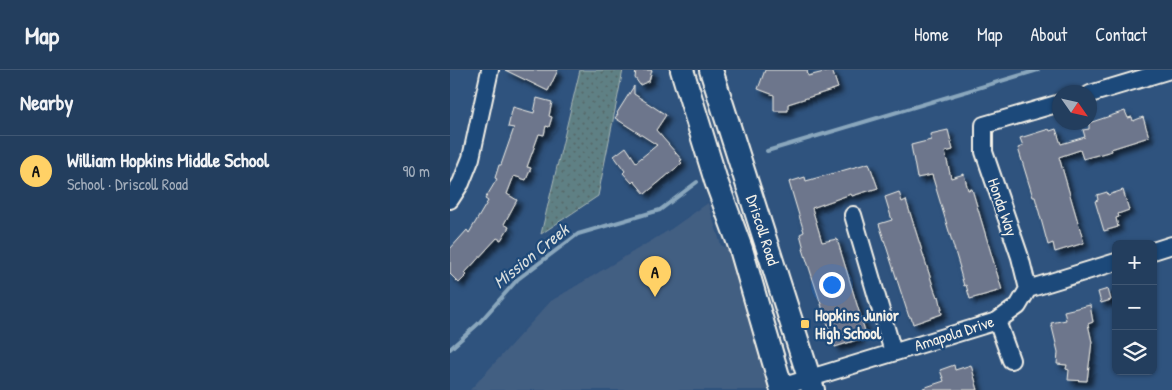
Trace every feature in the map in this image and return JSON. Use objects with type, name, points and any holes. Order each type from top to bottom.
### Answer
[{"type":"street","points":[[450,200],[462,184],[471,158],[490,70]]},
{"type":"street","name":"Driscoll Road","points":[[682,70],[716,182],[741,249],[782,388]]},
{"type":"street","name":"Driscoll Road","points":[[711,70],[811,384]]},
{"type":"street","points":[[1097,92],[1170,70]]},
{"type":"street","name":"Honda Way","points":[[1028,289],[1020,257],[984,152],[984,125],[1052,104]]},
{"type":"street","points":[[853,215],[893,352]]},
{"type":"street","points":[[1157,250],[1172,245]]},
{"type":"street","points":[[1028,289],[1112,263]]},
{"type":"street","name":"Amapola Drive","points":[[782,388],[811,384],[893,352],[997,322],[1018,306],[1028,289]]},
{"type":"street","points":[[997,322],[1011,360]]},
{"type":"shaded area","points":[[708,203],[721,245],[741,255],[782,390],[470,390],[551,301],[671,229]]},
{"type":"green space","points":[[580,70],[623,70],[598,196],[541,234]]},
{"type":"building","points":[[505,70],[558,70],[548,91]]},
{"type":"building","points":[[636,70],[652,70],[649,81],[640,85],[635,78]]},
{"type":"building","points":[[765,70],[807,70],[808,76],[832,70],[838,88],[788,104],[788,111],[774,111],[774,95],[758,89]]},
{"type":"building","points":[[634,86],[634,94],[666,115],[656,130],[682,160],[680,161],[682,163],[645,194],[634,181],[632,183],[623,173],[625,171],[614,156],[626,147],[636,162],[657,145],[615,118]]},
{"type":"building","points":[[537,98],[552,102],[549,116],[552,117],[549,127],[546,126],[544,135],[539,134],[527,167],[531,168],[526,180],[514,176],[507,194],[517,200],[504,224],[509,227],[501,240],[497,238],[465,273],[467,275],[459,283],[450,274],[450,249],[467,230],[469,233],[488,201],[485,199],[497,179],[495,178],[499,165],[501,165],[514,128],[508,127],[513,107],[534,113]]},
{"type":"building","points":[[1125,111],[1128,118],[1132,117],[1133,121],[1143,117],[1149,137],[1111,149],[1112,151],[1083,159],[1080,150],[1059,157],[1084,243],[1055,252],[1053,243],[1048,245],[1035,197],[1033,197],[1018,148],[1023,146],[1020,138],[1049,129],[1050,131],[1056,130],[1061,144],[1085,137],[1083,130],[1097,130],[1097,120]]},
{"type":"building","points":[[948,130],[953,150],[945,152],[951,178],[964,174],[968,190],[972,189],[1002,290],[970,299],[966,285],[964,286],[932,175],[917,178],[911,145],[931,140],[930,134]]},
{"type":"building","points":[[869,163],[878,188],[852,196],[851,194],[812,208],[822,242],[837,239],[865,331],[858,333],[860,339],[835,347],[803,249],[800,234],[804,232],[789,182],[805,177],[806,181]]},
{"type":"building","points":[[1123,190],[1129,210],[1118,214],[1119,217],[1116,218],[1118,227],[1104,231],[1095,201],[1098,200],[1097,195],[1107,192],[1108,195]]},
{"type":"building","points":[[899,192],[902,202],[906,200],[942,309],[942,314],[913,324],[911,317],[909,317],[879,224],[892,220],[885,197]]},
{"type":"building","points":[[1108,289],[1111,300],[1101,303],[1098,292]]},
{"type":"building","points":[[1090,305],[1093,322],[1088,324],[1092,342],[1087,381],[1068,380],[1069,370],[1066,369],[1067,365],[1057,364],[1058,352],[1051,323],[1066,320],[1064,311]]},
{"type":"building","points":[[954,365],[955,370],[971,365],[978,390],[923,390],[923,388],[944,381],[940,370]]},
{"type":"waterway","name":"Mission Creek","points":[[767,151],[1038,70]]},
{"type":"waterway","name":"Mission Creek","points":[[450,349],[478,324],[518,279],[578,234],[660,210],[697,182]]},
{"type":"place","name":"William Hopkins Middle School","points":[[655,297]]},
{"type":"place","name":"Hopkins Junior High School","points":[[805,324]]}]
